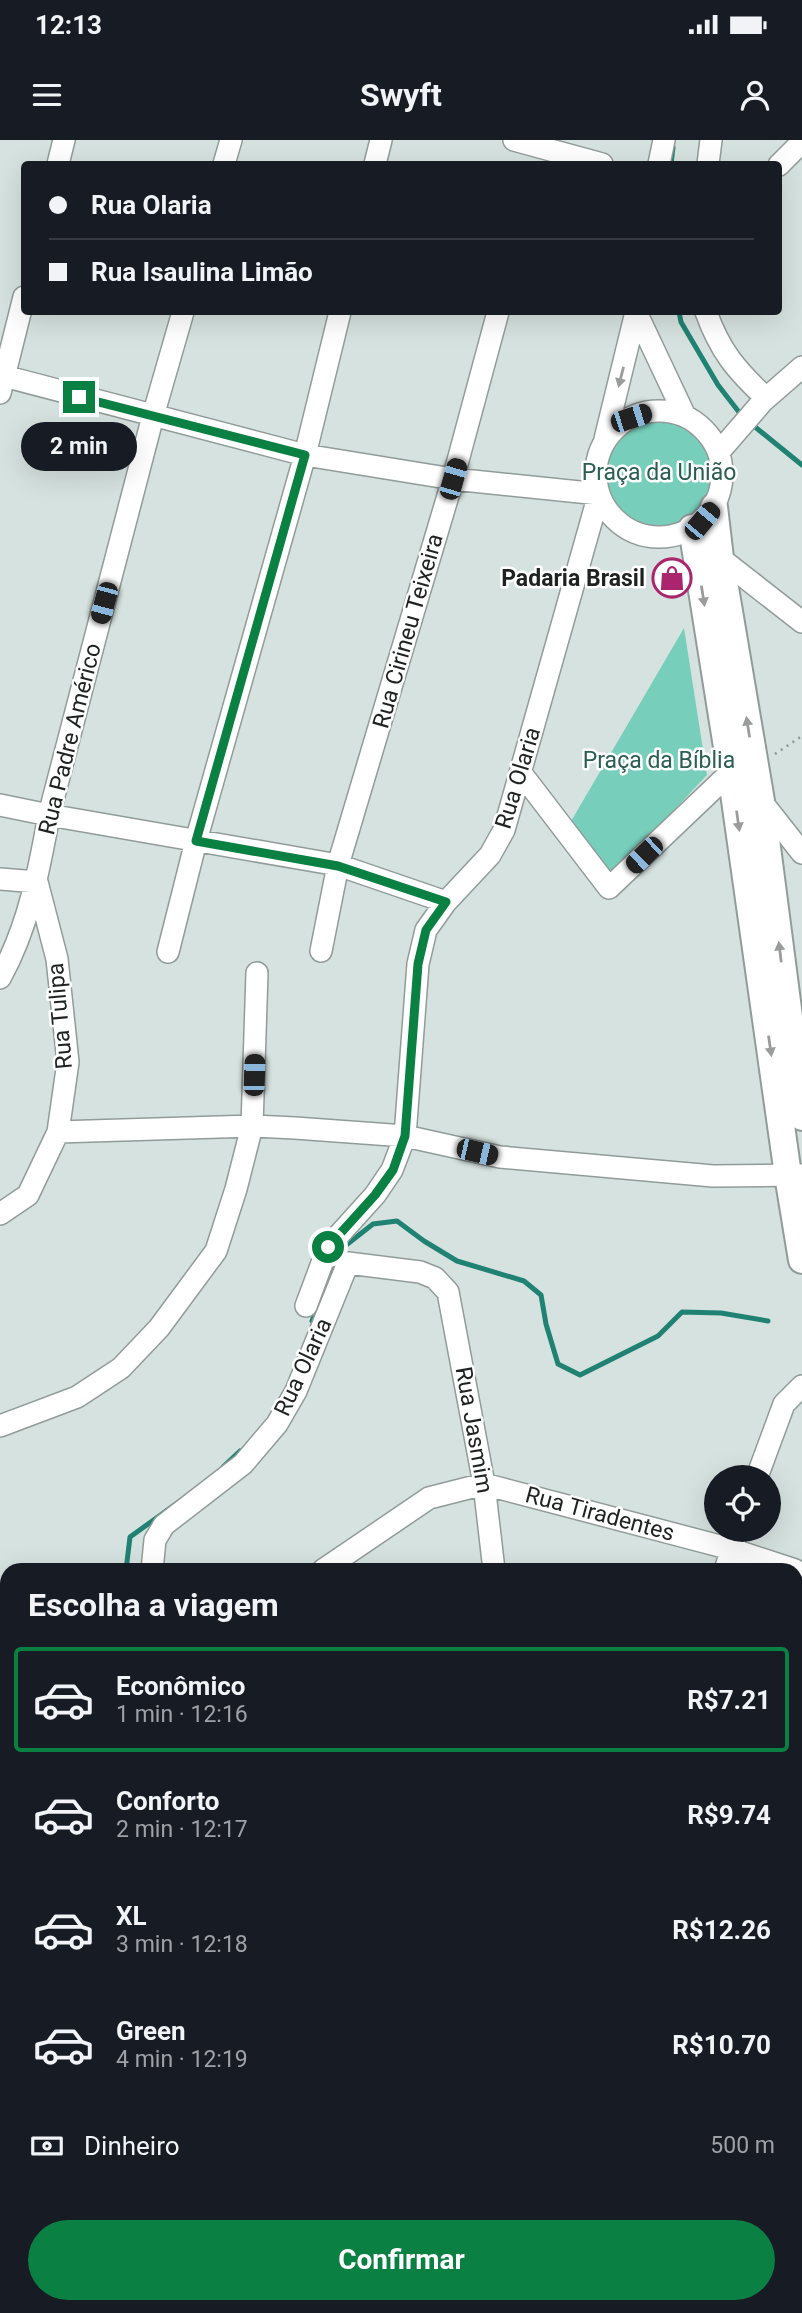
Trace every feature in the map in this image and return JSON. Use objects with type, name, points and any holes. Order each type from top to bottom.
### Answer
[{"type":"main road","points":[[714,507],[743,770],[795,1175],[802,1260]]},
{"type":"main road","points":[[692,528],[743,770],[761,802],[802,1116]]},
{"type":"street","points":[[59,161],[64,140]]},
{"type":"street","points":[[225,161],[231,140]]},
{"type":"street","points":[[376,161],[381,140]]},
{"type":"street","points":[[514,140],[542,151],[588,161]]},
{"type":"street","points":[[660,161],[663,140]]},
{"type":"street","points":[[708,161],[711,140]]},
{"type":"street","points":[[782,161],[802,142]]},
{"type":"street","points":[[21,309],[2,382],[153,416],[305,455],[453,479],[599,494]]},
{"type":"street","name":"Rua Padre Américo","points":[[0,978],[11,958],[37,882],[49,815],[153,416],[182,315]]},
{"type":"street","points":[[167,953],[305,455],[339,315]]},
{"type":"street","name":"Rua Cirineu Teixeira","points":[[321,951],[338,866],[453,479],[497,315]]},
{"type":"street","points":[[604,442],[616,428],[631,418],[648,412],[667,411],[685,416],[711,437],[719,452],[723,471],[721,489],[714,507],[702,521],[681,534],[661,537],[641,535],[623,526],[608,512],[599,494],[597,459],[604,442],[635,315]]},
{"type":"street","points":[[637,315],[685,416]]},
{"type":"street","points":[[707,315],[721,347],[765,400]]},
{"type":"street","points":[[719,452],[765,400],[802,367]]},
{"type":"street","name":"Rua Olaria","points":[[306,1306],[328,1247],[375,1195],[393,1170],[405,1136],[418,964],[426,930],[446,902],[490,855],[504,830],[599,494]]},
{"type":"street","points":[[720,558],[802,622]]},
{"type":"street","points":[[521,773],[609,888],[743,770]]},
{"type":"street","points":[[761,802],[802,853]]},
{"type":"street","points":[[0,805],[338,866],[446,902]]},
{"type":"street","points":[[0,879],[37,882]]},
{"type":"street","name":"Rua Tulipa","points":[[0,1214],[28,1195],[58,1132],[68,1062],[57,959],[37,882]]},
{"type":"street","points":[[0,1426],[77,1397],[121,1368],[159,1328],[216,1251],[252,1126],[257,973]]},
{"type":"street","points":[[58,1132],[252,1126],[405,1136],[500,1157],[713,1176],[795,1175]]},
{"type":"street","name":"Rua Olaria","points":[[153,1563],[155,1540],[164,1525],[243,1464],[277,1424],[296,1391],[348,1263],[420,1272],[435,1278],[448,1292]]},
{"type":"street","name":"Rua Jasmim","points":[[448,1292],[484,1484],[493,1563]]},
{"type":"street","points":[[761,1465],[784,1404],[802,1386]]},
{"type":"street","points":[[333,1563],[429,1499],[484,1484]]},
{"type":"street","name":"Rua Tiradentes","points":[[484,1484],[704,1532]]},
{"type":"street","points":[[726,1563],[733,1542]]},
{"type":"street","name":"Rua Tiradentes","points":[[740,1542],[782,1563]]},
{"type":"path","points":[[743,770],[802,736]]},
{"type":"green space","name":"Praça da União","points":[[659,418],[680,422],[697,434],[709,451],[713,472],[709,493],[697,510],[680,522],[659,526],[638,522],[621,510],[609,493],[605,472],[609,451],[621,434],[638,422]]},
{"type":"green space","name":"Praça da Bíblia","points":[[684,628],[707,775],[609,879],[570,823]]},
{"type":"waterway","points":[[671,161],[673,147]]},
{"type":"waterway","points":[[680,315],[681,322],[718,385],[742,416]]},
{"type":"waterway","points":[[749,422],[802,465]]},
{"type":"waterway","points":[[312,1321],[332,1266],[345,1246],[373,1224],[397,1221],[457,1261],[524,1281],[541,1295],[558,1364],[580,1375],[658,1336],[682,1312],[721,1313],[768,1321]]},
{"type":"waterway","points":[[223,1467],[240,1451]]},
{"type":"waterway","points":[[127,1563],[130,1537],[180,1501]]},
{"type":"place","name":"Padaria Brasil","points":[[672,578]]},
{"type":"route","points":[[79,397],[305,455],[196,841],[338,866],[446,902],[426,930],[418,964],[405,1136],[393,1170],[375,1195],[328,1247]]}]
